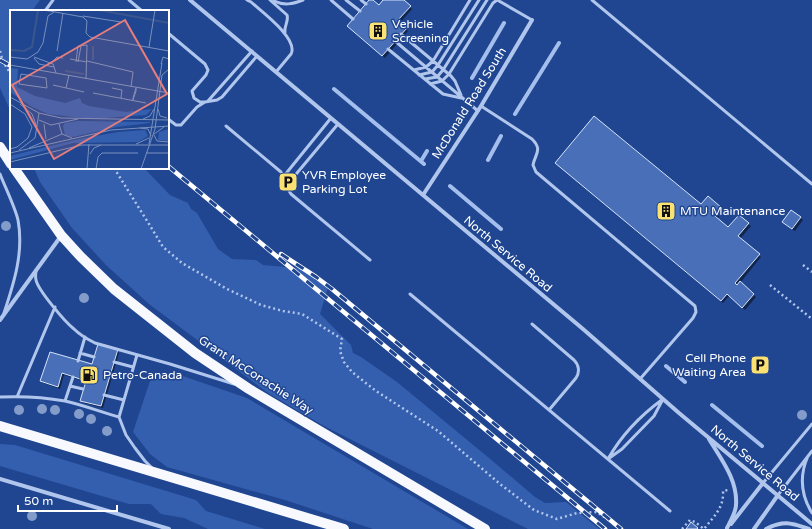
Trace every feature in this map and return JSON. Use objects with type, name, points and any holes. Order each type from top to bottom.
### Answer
[{"type":"main road","points":[[0,147],[10,162]]},
{"type":"main road","name":"Grant McConachie Way","points":[[15,169],[61,235],[80,257],[114,289],[195,353],[249,389],[485,529]]},
{"type":"main road","points":[[0,426],[344,529]]},
{"type":"street","name":"North Service Road","points":[[190,0],[583,329],[706,436],[812,524]]},
{"type":"street","name":"McDonald Road South","points":[[423,195],[478,111],[532,20]]},
{"type":"street","points":[[1,318],[61,235]]},
{"type":"street","points":[[706,436],[731,474],[735,489],[736,506],[727,529]]},
{"type":"street","points":[[0,479],[169,529]]},
{"type":"street","points":[[727,529],[763,483]]},
{"type":"street","points":[[754,529],[778,495]]},
{"type":"street","points":[[766,529],[784,523],[792,523],[809,529]]},
{"type":"lane","points":[[46,10],[53,0]]},
{"type":"lane","points":[[129,0],[141,10]]},
{"type":"lane","points":[[247,0],[286,34]]},
{"type":"lane","points":[[271,0],[287,15],[288,18],[285,27],[286,34],[292,46],[292,51],[276,72]]},
{"type":"lane","points":[[271,0],[282,5],[303,0]]},
{"type":"lane","points":[[331,0],[353,19]]},
{"type":"lane","points":[[346,0],[360,11]]},
{"type":"lane","points":[[361,0],[366,4]]},
{"type":"lane","points":[[414,70],[426,67],[432,60],[470,0]]},
{"type":"lane","points":[[419,75],[432,72],[438,65],[479,0]]},
{"type":"lane","points":[[425,79],[437,77],[443,70],[487,0]]},
{"type":"lane","points":[[430,84],[442,81],[448,74],[493,3],[497,0],[532,20]]},
{"type":"lane","points":[[592,0],[812,184]]},
{"type":"lane","points":[[169,34],[207,67],[207,72],[192,91],[194,98],[200,102],[217,100],[222,97],[257,56]]},
{"type":"lane","points":[[401,34],[455,81],[463,98]]},
{"type":"lane","points":[[395,41],[478,111]]},
{"type":"lane","points":[[388,49],[443,94],[463,98]]},
{"type":"lane","points":[[169,120],[176,125],[181,125],[197,107],[212,98],[252,51]]},
{"type":"lane","points":[[481,106],[536,143],[538,151],[533,166],[536,172],[695,306],[696,312],[693,318],[640,379]]},
{"type":"lane","points":[[284,176],[331,118]]},
{"type":"lane","points":[[286,182],[292,179],[338,124]]},
{"type":"lane","points":[[226,126],[284,176],[288,190],[291,194],[370,260]]},
{"type":"lane","points":[[0,174],[18,219],[20,243],[16,276],[1,318]]},
{"type":"lane","points":[[36,270],[37,283],[55,307],[74,329],[94,343],[183,368],[249,389]]},
{"type":"lane","points":[[410,294],[670,511]]},
{"type":"lane","points":[[17,397],[55,307]]},
{"type":"lane","points":[[532,324],[574,360],[578,366],[576,378],[549,410]]},
{"type":"lane","points":[[78,361],[85,337]]},
{"type":"lane","points":[[80,353],[94,357]]},
{"type":"lane","points":[[137,355],[119,417],[126,435],[135,448],[145,461],[158,473]]},
{"type":"lane","points":[[114,362],[133,367]]},
{"type":"lane","points":[[65,401],[73,377]]},
{"type":"lane","points":[[70,386],[83,390]]},
{"type":"lane","points":[[104,395],[124,400]]},
{"type":"lane","points":[[0,398],[33,397],[65,401],[119,417]]},
{"type":"lane","points":[[608,459],[616,444],[648,410],[663,399]]},
{"type":"lane","points":[[608,459],[622,449],[652,418],[663,399]]},
{"type":"lane","points":[[763,483],[812,424]]},
{"type":"lane","points":[[778,495],[812,451]]},
{"type":"lane","points":[[808,456],[803,466],[802,481],[804,497],[812,513]]},
{"type":"path","points":[[0,51],[3,62],[10,72]]},
{"type":"path","points":[[115,169],[162,247],[182,263],[227,289],[261,305],[302,314],[342,339],[340,351],[344,362],[352,372],[376,392],[438,431],[534,510],[558,519],[577,513],[597,512],[622,529]]},
{"type":"path","points":[[804,265],[812,272]]},
{"type":"path","points":[[770,285],[812,319]]},
{"type":"path","points":[[682,529],[690,520],[704,529],[719,510],[724,500],[723,491],[729,490]]},
{"type":"shaded area","points":[[0,0],[40,0],[33,10],[10,10],[10,110],[0,88]]},
{"type":"shaded area","points":[[34,169],[145,169],[170,195],[188,203],[191,209],[197,213],[218,249],[232,259],[256,260],[263,265],[309,269],[329,284],[320,314],[351,345],[353,353],[397,382],[535,497],[545,503],[566,502],[599,529],[528,529],[324,426],[268,393],[149,304],[106,265],[72,228],[40,182]]},
{"type":"shaded area","points":[[171,372],[247,398],[468,529],[373,529],[285,500],[167,467],[150,454],[133,432],[150,381]]},
{"type":"shaded area","points":[[0,444],[15,445],[196,500],[206,511],[265,529],[208,529],[184,518],[161,514],[151,504],[129,504],[0,466]]},
{"type":"building","name":"Vehicle Screening","points":[[369,0],[373,0],[379,5],[383,0],[404,0],[411,6],[398,20],[407,28],[382,56],[347,26]]},
{"type":"building","name":"MTU Maintenance","points":[[594,116],[701,204],[708,196],[722,208],[715,216],[728,227],[739,215],[749,223],[738,236],[760,254],[735,283],[737,285],[740,281],[754,294],[742,308],[727,294],[721,301],[555,163]]},
{"type":"building","points":[[791,210],[801,217],[792,229],[782,222]]},
{"type":"building","name":"Petro-Canada","points":[[98,344],[118,349],[101,406],[80,401],[86,381],[62,373],[58,387],[40,381],[50,352],[92,364]]},
{"type":"building","points":[[691,522],[698,528],[697,529],[686,529]]},
{"type":"waterway","points":[[472,78],[504,23]]},
{"type":"waterway","points":[[515,114],[559,43]]},
{"type":"waterway","points":[[334,89],[424,164]]},
{"type":"waterway","points":[[488,160],[501,136]]},
{"type":"waterway","points":[[421,161],[427,151]]},
{"type":"waterway","points":[[450,186],[501,229]]},
{"type":"waterway","points":[[666,366],[685,382]]},
{"type":"waterway","points":[[712,405],[762,446]]},
{"type":"railway","points":[[0,60],[10,65]]},
{"type":"railway","points":[[169,167],[605,529]]},
{"type":"railway","points":[[281,254],[332,289],[621,529]]},
{"type":"place","name":"Vehicle Screening","points":[[378,31]]},
{"type":"place","name":"YVR Employee Parking Lot","points":[[288,182]]},
{"type":"place","name":"MTU Maintenance","points":[[666,211]]},
{"type":"place","name":"Cell Phone Waiting Area","points":[[760,365]]},
{"type":"place","name":"Petro-Canada","points":[[89,375]]}]
